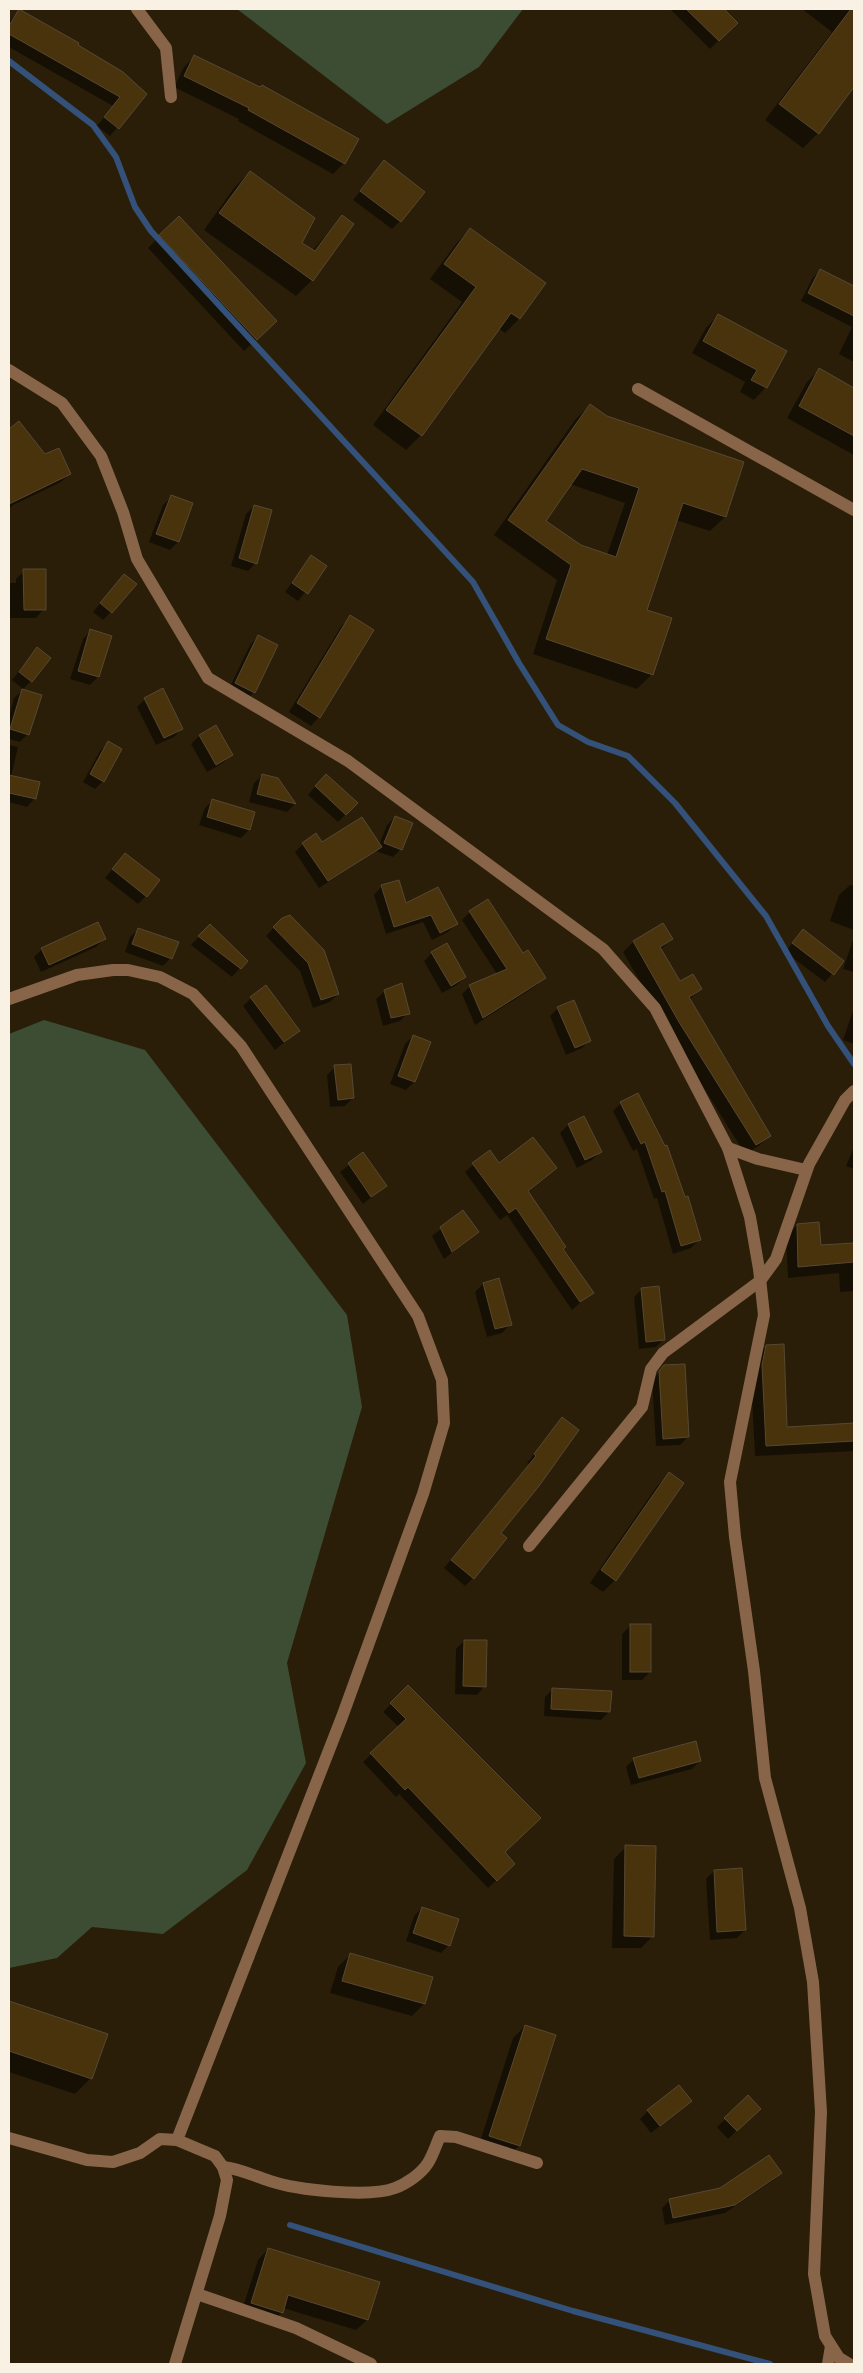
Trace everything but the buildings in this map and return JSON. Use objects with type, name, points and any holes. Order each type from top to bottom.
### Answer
[{"type":"street","points":[[137,9],[166,48],[171,97]]},
{"type":"street","points":[[9,370],[62,403],[101,456],[123,512],[137,560],[208,678],[348,761],[603,949],[655,1008],[728,1148],[750,1218],[764,1315],[730,1482],[735,1537],[754,1671],[765,1778],[800,1908],[813,1982],[821,2112],[814,2274],[825,2336],[839,2358],[849,2364]]},
{"type":"street","points":[[638,389],[854,510]]},
{"type":"street","points":[[9,999],[77,975],[113,970],[128,970],[160,977],[193,994],[241,1046],[418,1316],[442,1380],[444,1423],[417,1511],[342,1718],[177,2140]]},
{"type":"street","points":[[529,1546],[642,1407],[651,1368],[662,1352],[760,1281],[776,1259],[806,1170],[845,1100],[854,1092]]},
{"type":"street","points":[[728,1148],[758,1160],[806,1170]]},
{"type":"street","points":[[223,2167],[239,2168],[271,2182],[308,2189],[367,2193],[394,2189],[413,2178],[428,2164],[440,2136],[456,2137],[537,2163]]},
{"type":"street","points":[[9,2138],[87,2160],[113,2162],[140,2153],[160,2139],[177,2140],[215,2156],[223,2167],[227,2180],[220,2216],[175,2364]]},
{"type":"street","points":[[197,2294],[296,2328],[371,2364]]},
{"type":"street","points":[[828,2364],[831,2346]]},
{"type":"green space","points":[[237,9],[523,9],[479,67],[387,124]]},
{"type":"green space","points":[[44,1020],[145,1050],[347,1315],[362,1407],[287,1663],[306,1763],[247,1870],[163,1934],[92,1927],[57,1958],[9,1968],[9,1034]]},
{"type":"waterway","points":[[9,61],[93,125],[116,157],[135,207],[151,231],[473,582],[519,663],[558,725],[588,742],[628,756],[675,803],[766,916],[828,1026],[854,1064]]},
{"type":"waterway","points":[[290,2225],[573,2311],[770,2364]]}]
